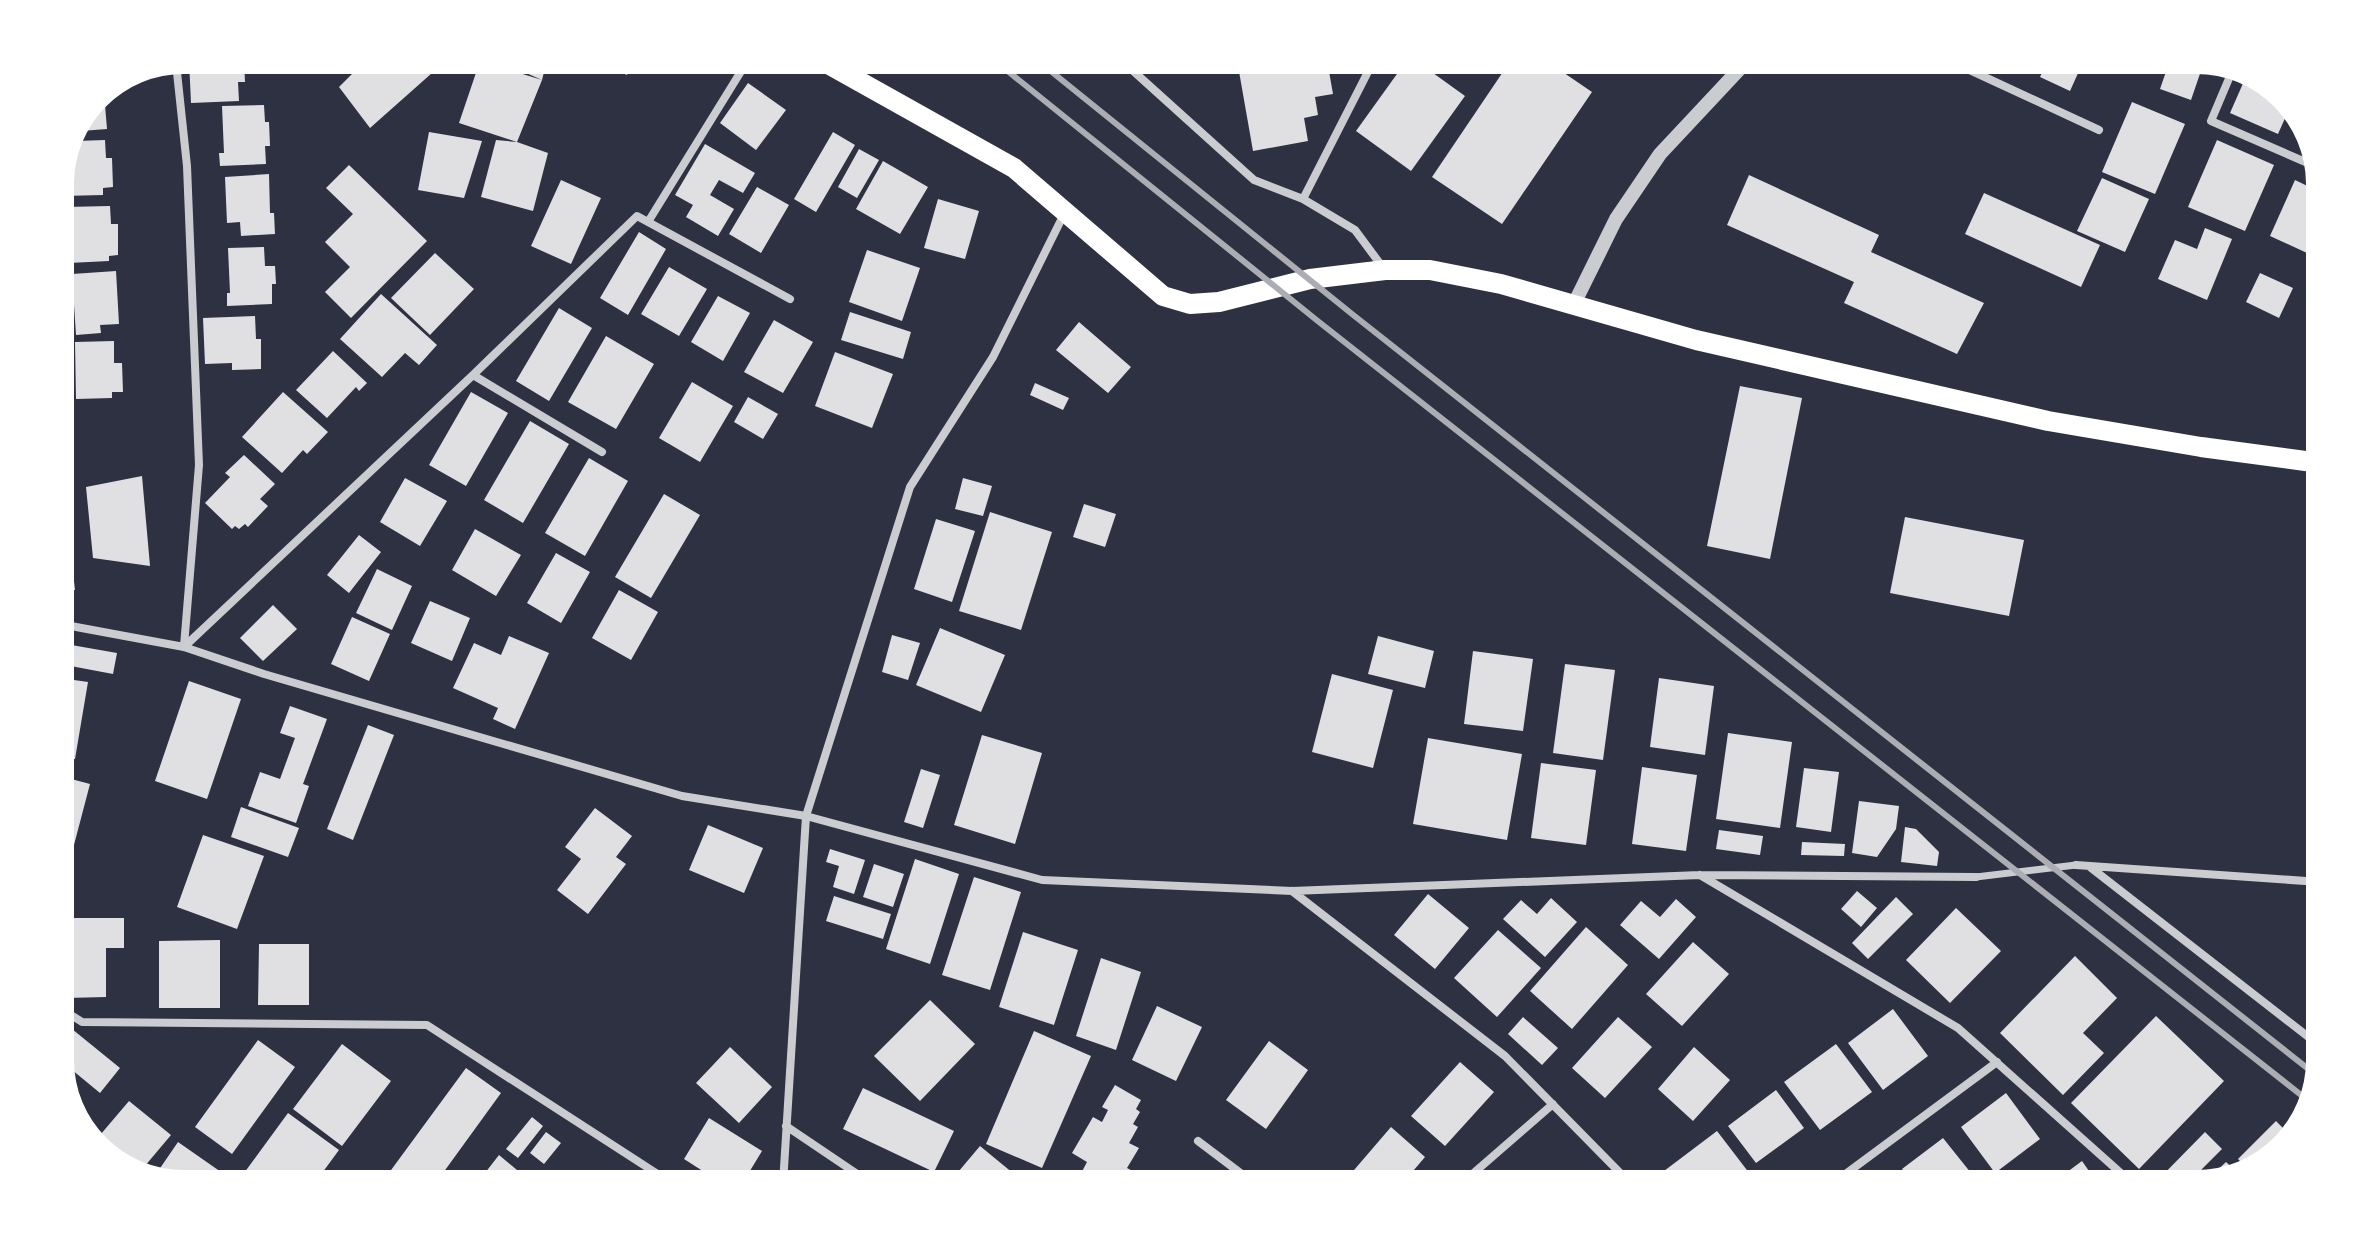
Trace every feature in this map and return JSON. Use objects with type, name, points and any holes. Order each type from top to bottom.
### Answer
[{"type":"main road","points":[[846,74],[1014,168],[1163,296],[1190,304],[1219,302],[1310,279],[1385,270],[1430,270],[1501,284],[1696,340],[2048,421],[2306,461]]},
{"type":"street","points":[[648,222],[739,74]]},
{"type":"street","points":[[1137,74],[1254,180],[1303,199],[1355,230],[1385,270]]},
{"type":"street","points":[[1303,199],[1367,74]]},
{"type":"street","points":[[1574,304],[1616,219],[1660,154],[1735,74]]},
{"type":"street","points":[[1978,74],[2099,130]]},
{"type":"street","points":[[177,75],[187,166],[199,465],[184,647]]},
{"type":"street","points":[[2229,79],[2211,121],[2304,161]]},
{"type":"street","points":[[784,1170],[806,816],[910,487],[993,357],[1065,213]]},
{"type":"street","points":[[184,647],[637,216],[790,299]]},
{"type":"street","points":[[473,375],[602,452]]},
{"type":"street","points":[[74,627],[184,647],[264,674],[682,796],[806,816],[1042,880],[1292,891],[1700,875],[1976,877],[2076,865],[2306,881]]},
{"type":"street","points":[[2090,867],[2306,1035]]},
{"type":"street","points":[[1700,875],[1958,1028],[2117,1170]]},
{"type":"street","points":[[1292,891],[1505,1056],[1617,1170]]},
{"type":"street","points":[[74,1017],[82,1022],[427,1025],[651,1170]]},
{"type":"street","points":[[1851,1170],[1997,1062]]},
{"type":"street","points":[[1477,1170],[1553,1104]]},
{"type":"street","points":[[786,1126],[851,1170]]},
{"type":"street","points":[[1198,1141],[1236,1170]]},
{"type":"building","points":[[190,74],[245,74],[245,82],[238,82],[239,101],[191,103]]},
{"type":"building","points":[[352,74],[431,74],[370,128],[339,87]]},
{"type":"building","points":[[476,74],[522,74],[542,80],[517,142],[459,123]]},
{"type":"building","points":[[528,74],[544,74],[542,80]]},
{"type":"building","points":[[1239,74],[1329,74],[1333,94],[1315,97],[1318,115],[1304,118],[1308,141],[1253,151]]},
{"type":"building","points":[[1397,74],[1434,74],[1465,96],[1411,171],[1356,131]]},
{"type":"building","points":[[1502,74],[1566,74],[1592,92],[1502,224],[1432,177]]},
{"type":"building","points":[[2041,74],[2078,74],[2070,91],[2040,77]]},
{"type":"building","points":[[2165,74],[2200,74],[2191,100],[2160,89]]},
{"type":"building","points":[[748,83],[786,110],[756,150],[720,123]]},
{"type":"building","points":[[2243,84],[2269,101],[2285,119],[2278,134],[2230,113]]},
{"type":"building","points":[[2132,102],[2185,124],[2155,194],[2102,172]]},
{"type":"building","points":[[264,105],[265,122],[269,122],[270,146],[265,146],[266,164],[220,166],[219,153],[224,153],[222,106]]},
{"type":"building","points":[[105,107],[107,129],[88,130]]},
{"type":"building","points":[[429,132],[482,141],[464,198],[418,190]]},
{"type":"building","points":[[833,132],[855,145],[816,212],[794,199]]},
{"type":"building","points":[[105,140],[106,158],[112,158],[113,187],[103,188],[103,195],[74,196],[74,176],[83,141]]},
{"type":"building","points":[[496,140],[517,142],[548,153],[533,211],[481,197]]},
{"type":"building","points":[[2217,140],[2274,165],[2245,231],[2188,207]]},
{"type":"building","points":[[705,144],[755,173],[743,193],[719,180],[710,195],[734,209],[718,236],[686,217],[693,205],[675,195]]},
{"type":"building","points":[[859,149],[879,160],[857,198],[838,187]]},
{"type":"building","points":[[883,161],[928,187],[900,234],[856,209]]},
{"type":"building","points":[[349,165],[427,241],[351,318],[325,292],[350,267],[325,242],[353,214],[326,188]]},
{"type":"building","points":[[269,174],[270,213],[274,213],[275,234],[241,236],[240,222],[227,223],[225,177]]},
{"type":"building","points":[[1749,175],[1879,235],[1871,252],[1984,303],[1957,354],[1844,303],[1854,282],[1727,225]]},
{"type":"building","points":[[2102,178],[2149,199],[2125,252],[2077,231]]},
{"type":"building","points":[[561,180],[601,198],[571,264],[531,246]]},
{"type":"building","points":[[2295,180],[2306,185],[2306,253],[2270,236]]},
{"type":"building","points":[[757,187],[789,205],[761,253],[729,234]]},
{"type":"building","points":[[1984,193],[2100,245],[2081,287],[1965,234]]},
{"type":"building","points":[[938,199],[979,211],[965,259],[924,248]]},
{"type":"building","points":[[110,206],[111,224],[118,224],[118,255],[109,256],[109,261],[74,263],[74,207]]},
{"type":"building","points":[[2205,228],[2232,239],[2207,300],[2158,279],[2175,240],[2197,249]]},
{"type":"building","points":[[639,232],[666,249],[628,315],[600,298]]},
{"type":"building","points":[[264,247],[265,266],[275,266],[276,284],[272,284],[272,304],[227,306],[227,293],[230,293],[228,248]]},
{"type":"building","points":[[867,250],[920,268],[902,321],[849,302]]},
{"type":"building","points":[[435,253],[474,289],[430,335],[391,298]]},
{"type":"building","points":[[669,267],[707,289],[679,336],[641,314]]},
{"type":"building","points":[[116,271],[119,324],[100,325],[101,333],[76,335],[74,274]]},
{"type":"building","points":[[2260,273],[2293,288],[2279,318],[2246,302]]},
{"type":"building","points":[[381,294],[437,345],[419,365],[405,353],[382,377],[340,339]]},
{"type":"building","points":[[718,296],[750,313],[723,361],[691,342]]},
{"type":"building","points":[[559,308],[592,328],[549,401],[516,381]]},
{"type":"building","points":[[850,312],[911,332],[903,359],[841,340]]},
{"type":"building","points":[[255,316],[256,339],[261,339],[261,369],[232,370],[232,363],[205,364],[203,318]]},
{"type":"building","points":[[774,320],[813,342],[783,393],[744,372]]},
{"type":"building","points":[[1079,322],[1131,367],[1108,393],[1056,350]]},
{"type":"building","points":[[606,336],[654,364],[616,429],[568,402]]},
{"type":"building","points":[[114,341],[114,363],[122,363],[123,392],[112,392],[112,398],[76,399],[75,342]]},
{"type":"building","points":[[333,351],[367,383],[359,391],[356,387],[327,418],[296,390]]},
{"type":"building","points":[[835,352],[893,374],[872,428],[815,406]]},
{"type":"building","points":[[692,382],[733,406],[700,462],[659,438]]},
{"type":"building","points":[[1035,383],[1069,398],[1063,410],[1030,395]]},
{"type":"building","points":[[1740,386],[1802,398],[1770,559],[1707,546]]},
{"type":"building","points":[[283,392],[328,432],[307,454],[303,450],[282,473],[242,437]]},
{"type":"building","points":[[471,392],[508,413],[466,486],[429,465]]},
{"type":"building","points":[[748,397],[778,414],[763,439],[734,422]]},
{"type":"building","points":[[530,421],[569,444],[523,523],[484,500]]},
{"type":"building","points":[[244,455],[275,484],[260,499],[268,506],[248,527],[245,524],[239,529],[235,526],[232,529],[205,503],[230,477],[225,473]]},
{"type":"building","points":[[589,458],[628,481],[585,556],[545,533]]},
{"type":"building","points":[[142,476],[150,566],[93,558],[86,487]]},
{"type":"building","points":[[405,478],[447,501],[420,546],[380,522]]},
{"type":"building","points":[[963,478],[992,486],[983,516],[955,509]]},
{"type":"building","points":[[664,494],[700,515],[651,598],[615,577]]},
{"type":"building","points":[[1084,504],[1116,514],[1105,547],[1073,537]]},
{"type":"building","points":[[990,512],[1052,532],[1021,630],[959,611]]},
{"type":"building","points":[[1905,517],[2024,540],[2009,616],[1890,593]]},
{"type":"building","points":[[936,519],[975,531],[952,602],[914,589]]},
{"type":"building","points":[[475,529],[521,555],[496,596],[452,570]]},
{"type":"building","points":[[359,535],[381,552],[349,593],[327,575]]},
{"type":"building","points":[[556,553],[590,572],[561,623],[527,603]]},
{"type":"building","points":[[377,569],[412,586],[392,630],[356,613]]},
{"type":"building","points":[[619,590],[658,612],[631,660],[592,638]]},
{"type":"building","points":[[430,601],[470,618],[452,661],[411,643]]},
{"type":"building","points":[[273,605],[297,629],[263,661],[240,638]]},
{"type":"building","points":[[352,617],[390,634],[369,681],[331,664]]},
{"type":"building","points":[[940,628],[1005,655],[981,712],[916,685]]},
{"type":"building","points":[[892,635],[920,643],[908,680],[882,672]]},
{"type":"building","points":[[509,636],[549,653],[515,729],[493,719],[498,708],[453,688],[474,643],[501,655]]},
{"type":"building","points":[[1378,636],[1434,651],[1425,688],[1368,674]]},
{"type":"building","points":[[74,645],[117,653],[113,674],[74,667]]},
{"type":"building","points":[[1473,651],[1533,659],[1523,731],[1464,724]]},
{"type":"building","points":[[1565,664],[1615,670],[1603,760],[1553,753]]},
{"type":"building","points":[[1332,674],[1393,690],[1373,768],[1312,752]]},
{"type":"building","points":[[1659,678],[1714,686],[1705,755],[1650,747]]},
{"type":"building","points":[[74,680],[88,682],[74,759]]},
{"type":"building","points":[[189,681],[241,699],[207,799],[155,781]]},
{"type":"building","points":[[290,706],[327,719],[303,784],[309,786],[296,823],[248,806],[260,772],[280,779],[295,738],[280,733]]},
{"type":"building","points":[[368,725],[394,735],[353,840],[327,829]]},
{"type":"building","points":[[1728,733],[1792,742],[1780,828],[1716,819]]},
{"type":"building","points":[[982,735],[1042,753],[1015,844],[954,825]]},
{"type":"building","points":[[1428,738],[1522,754],[1507,840],[1413,824]]},
{"type":"building","points":[[1541,763],[1596,770],[1586,845],[1531,838]]},
{"type":"building","points":[[1642,767],[1697,775],[1686,851],[1632,844]]},
{"type":"building","points":[[1804,768],[1839,772],[1831,832],[1796,827]]},
{"type":"building","points":[[921,769],[940,775],[923,828],[904,822]]},
{"type":"building","points":[[74,780],[90,784],[74,845]]},
{"type":"building","points":[[1859,801],[1899,806],[1896,829],[1877,857],[1852,853]]},
{"type":"building","points":[[241,807],[299,828],[288,857],[231,837]]},
{"type":"building","points":[[595,808],[632,836],[616,857],[626,864],[588,914],[557,890],[581,859],[565,847]]},
{"type":"building","points":[[708,825],[763,848],[744,893],[689,870]]},
{"type":"building","points":[[1905,827],[1916,829],[1939,852],[1937,866],[1901,862]]},
{"type":"building","points":[[1719,830],[1763,836],[1760,855],[1716,849]]},
{"type":"building","points":[[203,835],[264,856],[237,929],[177,907]]},
{"type":"building","points":[[1802,842],[1845,844],[1844,856],[1801,855]]},
{"type":"building","points":[[830,849],[865,860],[854,894],[833,887],[839,866],[826,862]]},
{"type":"building","points":[[915,859],[959,874],[930,964],[886,949]]},
{"type":"building","points":[[874,864],[904,874],[893,907],[863,897]]},
{"type":"building","points":[[974,877],[1021,892],[990,990],[942,975]]},
{"type":"building","points":[[1857,891],[1877,908],[1861,927],[1841,909]]},
{"type":"building","points":[[1428,894],[1469,928],[1435,969],[1394,935]]},
{"type":"building","points":[[834,896],[891,914],[883,939],[826,921]]},
{"type":"building","points":[[1896,897],[1913,914],[1868,959],[1852,943]]},
{"type":"building","points":[[1551,898],[1577,922],[1545,957],[1503,919],[1521,900],[1537,914]]},
{"type":"building","points":[[1676,899],[1696,917],[1659,959],[1620,925],[1641,901],[1660,917]]},
{"type":"building","points":[[1956,908],[2001,951],[1950,1003],[1906,960]]},
{"type":"building","points":[[74,918],[124,918],[124,948],[106,948],[106,997],[74,998]]},
{"type":"building","points":[[1586,927],[1628,965],[1572,1029],[1530,991]]},
{"type":"building","points":[[1498,930],[1541,968],[1497,1017],[1454,978]]},
{"type":"building","points":[[1023,932],[1078,950],[1054,1025],[999,1007]]},
{"type":"building","points":[[220,940],[220,1008],[159,1008],[159,941]]},
{"type":"building","points":[[1693,942],[1729,974],[1682,1026],[1646,994]]},
{"type":"building","points":[[259,944],[309,944],[309,1005],[258,1005]]},
{"type":"building","points":[[2075,956],[2117,998],[2083,1033],[2104,1053],[2063,1095],[2000,1033]]},
{"type":"building","points":[[1101,958],[1141,972],[1116,1050],[1076,1036]]},
{"type":"building","points":[[930,1000],[975,1044],[920,1101],[874,1056]]},
{"type":"building","points":[[1157,1006],[1202,1027],[1176,1081],[1132,1060]]},
{"type":"building","points":[[1893,1009],[1928,1056],[1883,1090],[1848,1043]]},
{"type":"building","points":[[2156,1016],[2224,1081],[2139,1169],[2071,1103]]},
{"type":"building","points":[[1523,1017],[1558,1048],[1542,1065],[1508,1034]]},
{"type":"building","points":[[1618,1017],[1652,1047],[1605,1098],[1572,1068]]},
{"type":"building","points":[[74,1031],[120,1068],[100,1093],[75,1072]]},
{"type":"building","points":[[1034,1031],[1091,1056],[1042,1168],[986,1144]]},
{"type":"building","points":[[258,1040],[295,1067],[232,1154],[195,1127]]},
{"type":"building","points":[[1269,1041],[1308,1070],[1266,1129],[1226,1100]]},
{"type":"building","points":[[342,1044],[391,1081],[342,1146],[293,1109]]},
{"type":"building","points":[[1836,1044],[1872,1092],[1820,1130],[1784,1082]]},
{"type":"building","points":[[730,1047],[772,1087],[739,1123],[696,1083]]},
{"type":"building","points":[[1694,1047],[1730,1080],[1693,1121],[1658,1089]]},
{"type":"building","points":[[1460,1062],[1494,1092],[1445,1146],[1411,1116]]},
{"type":"building","points":[[466,1068],[501,1093],[445,1170],[391,1170]]},
{"type":"building","points":[[1115,1085],[1141,1100],[1136,1109],[1140,1112],[1133,1124],[1138,1127],[1129,1143],[1139,1148],[1127,1168],[1131,1170],[1083,1170],[1087,1162],[1072,1153],[1093,1117],[1102,1122],[1108,1110],[1102,1107]]},
{"type":"building","points":[[863,1088],[954,1131],[935,1170],[930,1170],[843,1129]]},
{"type":"building","points":[[1776,1090],[1804,1128],[1756,1163],[1728,1126]]},
{"type":"building","points":[[2006,1093],[2040,1139],[1999,1170],[1993,1170],[1961,1127]]},
{"type":"building","points":[[129,1101],[171,1135],[147,1164],[123,1152],[101,1133]]},
{"type":"building","points":[[288,1113],[339,1150],[324,1170],[246,1170]]},
{"type":"building","points":[[532,1117],[543,1126],[518,1158],[506,1149]]},
{"type":"building","points":[[709,1118],[762,1151],[750,1170],[701,1170],[684,1159]]},
{"type":"building","points":[[2276,1121],[2283,1128],[2263,1147],[2240,1161],[2238,1159]]},
{"type":"building","points":[[1391,1127],[1425,1157],[1414,1170],[1354,1170]]},
{"type":"building","points":[[1717,1131],[1747,1170],[1665,1170]]},
{"type":"building","points":[[546,1132],[561,1143],[544,1164],[530,1153]]},
{"type":"building","points":[[2205,1132],[2222,1149],[2201,1170],[2168,1170]]},
{"type":"building","points":[[1943,1138],[1969,1170],[1903,1170]]},
{"type":"building","points":[[178,1142],[218,1170],[184,1170],[160,1168]]},
{"type":"building","points":[[980,1146],[1009,1170],[960,1170]]},
{"type":"building","points":[[499,1155],[517,1170],[487,1170]]},
{"type":"building","points":[[2082,1161],[2088,1170],[2070,1170]]},
{"type":"railway","points":[[1011,74],[1319,322],[2300,1094]]},
{"type":"railway","points":[[1054,74],[1352,314],[2306,1067]]}]
